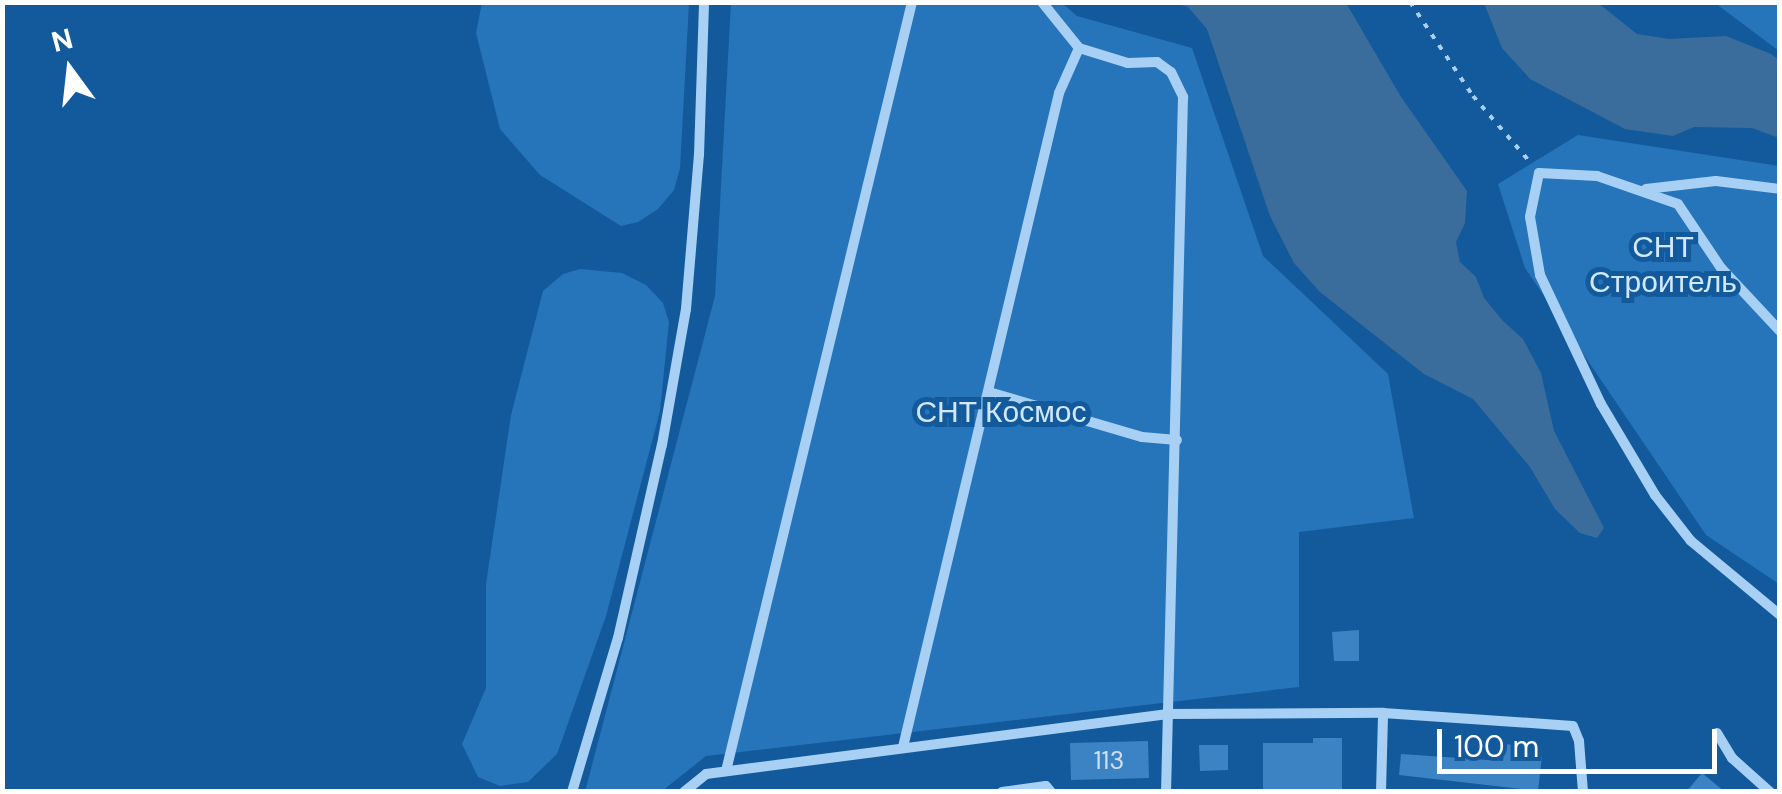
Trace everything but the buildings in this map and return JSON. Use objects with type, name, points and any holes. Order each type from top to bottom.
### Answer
[{"type":"street","points":[[572,792],[618,638],[662,445],[686,308],[699,154],[704,2]]},
{"type":"street","points":[[726,771],[912,2]]},
{"type":"street","points":[[1042,2],[1079,48],[1128,63],[1157,62],[1172,72],[1182,97],[1166,792]]},
{"type":"street","points":[[904,748],[1058,93],[1079,48]]},
{"type":"street","points":[[1780,331],[1720,268],[1690,216],[1678,204],[1645,189],[1597,176],[1539,174],[1530,217],[1540,275],[1600,404],[1655,495],[1692,540],[1780,615]]},
{"type":"street","points":[[1645,189],[1716,181],[1780,188]]},
{"type":"street","points":[[989,392],[1142,437],[1177,440]]},
{"type":"street","points":[[684,792],[706,774],[1166,714],[1384,712],[1572,726],[1579,741],[1584,792]]},
{"type":"street","points":[[1381,792],[1384,712]]},
{"type":"street","points":[[1717,733],[1732,758],[1770,792]]},
{"type":"street","points":[[1002,792],[1049,789]]},
{"type":"path","points":[[1410,2],[1473,96],[1539,174]]},
{"type":"green space","points":[[482,3],[689,3],[680,168],[674,190],[658,209],[638,222],[621,226],[540,175],[500,129],[476,33]]},
{"type":"green space","name":"СНТ Космос","points":[[731,3],[1062,3],[1077,16],[1192,48],[1263,256],[1388,374],[1414,518],[1299,532],[1299,687],[706,756],[662,791],[585,792],[715,296]]},
{"type":"green space","points":[[1715,3],[1779,3],[1779,51]]},
{"type":"green space","name":"СНТ Строитель","points":[[1578,135],[1779,166],[1779,584],[1706,535],[1525,268],[1498,184]]},
{"type":"green space","points":[[580,269],[622,273],[646,285],[663,303],[669,322],[660,411],[606,616],[557,754],[528,782],[500,786],[478,777],[462,744],[486,688],[486,584],[511,415],[543,291],[563,274]]},
{"type":"shaded area","points":[[1175,3],[1346,3],[1401,97],[1467,191],[1465,223],[1456,242],[1460,262],[1476,277],[1484,298],[1523,339],[1541,373],[1554,431],[1604,528],[1597,538],[1580,533],[1555,509],[1530,467],[1473,399],[1424,374],[1320,292],[1294,263],[1270,216],[1207,29],[1188,7]]},
{"type":"shaded area","points":[[1484,3],[1598,3],[1637,34],[1669,39],[1726,36],[1771,54],[1779,60],[1779,138],[1752,128],[1694,127],[1673,136],[1625,129],[1530,79],[1502,48]]}]
